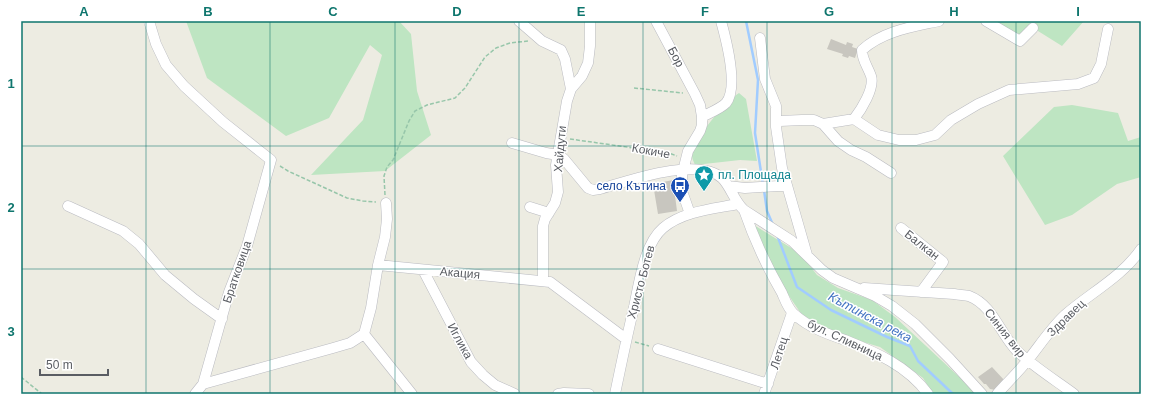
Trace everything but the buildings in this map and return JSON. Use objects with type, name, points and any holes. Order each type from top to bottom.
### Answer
[{"type":"street","points":[[149,21],[156,44],[166,65],[184,86],[223,122],[270,160]]},
{"type":"street","points":[[519,21],[542,41],[561,50],[565,59],[571,89]]},
{"type":"street","name":"Хайдути","points":[[543,280],[545,219],[555,203],[558,192],[556,165],[566,106],[571,89],[582,76],[588,63],[590,21]]},
{"type":"street","name":"Бор","points":[[656,21],[695,94],[700,105],[702,117]]},
{"type":"street","points":[[690,214],[682,191],[682,175],[688,151],[700,131],[702,117],[725,104],[730,96],[730,69],[721,21]]},
{"type":"street","points":[[854,119],[863,106],[870,90],[872,79],[862,57],[862,50],[868,44],[886,34],[913,26],[939,21]]},
{"type":"street","points":[[986,21],[1020,41],[1033,28]]},
{"type":"street","points":[[823,124],[854,119],[878,135],[899,140],[916,140],[935,136],[951,120],[978,104],[1009,90],[1078,84],[1094,78],[1101,64],[1108,28]]},
{"type":"street","points":[[760,38],[765,79],[776,106],[776,127],[782,186],[807,255]]},
{"type":"street","points":[[777,123],[780,121],[814,120],[823,124],[838,141],[851,150],[866,157],[891,173]]},
{"type":"street","points":[[512,143],[558,155]]},
{"type":"street","name":"Кокиче","points":[[558,155],[564,159],[588,188],[593,190],[668,171],[684,164]]},
{"type":"street","name":"Братковица","points":[[203,384],[229,292],[247,246],[270,160]]},
{"type":"street","points":[[684,164],[699,170],[717,174],[728,186],[741,207],[753,217],[792,241],[822,270],[833,278],[875,296],[892,306],[915,324],[950,358],[982,394]]},
{"type":"street","points":[[728,186],[782,186]]},
{"type":"street","points":[[195,394],[203,384],[350,343],[364,334],[371,308],[378,265],[385,237],[387,219],[386,203]]},
{"type":"street","points":[[68,206],[122,231],[138,244],[165,274],[194,299],[222,319]]},
{"type":"street","points":[[530,207],[549,214]]},
{"type":"street","name":"Христо Ботев","points":[[615,394],[626,339],[647,253],[654,238],[662,228],[673,221],[690,214],[741,207]]},
{"type":"street","name":"бул. Сливница","points":[[741,207],[773,277],[792,313],[824,333],[869,350],[892,362],[911,376],[928,394]]},
{"type":"street","name":"Балкан","points":[[901,228],[943,262],[921,292]]},
{"type":"street","name":"Здравец","points":[[997,394],[1028,361],[1054,326],[1065,315],[1123,269],[1134,259],[1141,249]]},
{"type":"street","name":"Акация","points":[[378,265],[543,280],[550,282],[626,339]]},
{"type":"street","name":"Иглика","points":[[423,270],[471,362],[495,385],[515,394]]},
{"type":"street","name":"Синия вир","points":[[856,288],[968,296],[981,302],[1015,349],[1028,361],[1074,394]]},
{"type":"street","name":"Летец","points":[[766,389],[792,313]]},
{"type":"street","points":[[364,334],[412,394]]},
{"type":"street","points":[[658,349],[766,389]]},
{"type":"street","points":[[558,394],[589,394]]},
{"type":"path","points":[[270,160],[288,171],[347,198],[386,203],[384,176],[387,167],[398,151],[409,121],[415,111],[427,105],[455,98],[465,88],[485,57],[496,48],[510,43],[542,41]]},
{"type":"path","points":[[634,88],[695,94]]},
{"type":"path","name":"Кокиче","points":[[560,137],[669,153],[684,164]]},
{"type":"path","points":[[626,339],[658,349]]},
{"type":"path","points":[[21,377],[42,394]]},
{"type":"green space","points":[[186,21],[399,21],[411,34],[417,91],[431,135],[385,171],[311,175],[363,120],[382,55],[370,45],[329,118],[286,136],[207,78]]},
{"type":"green space","points":[[992,21],[1084,21],[1062,46],[1030,26],[1019,37]]},
{"type":"green space","points":[[739,93],[746,99],[757,161],[740,160],[695,165],[692,156],[698,140],[718,112]]},
{"type":"green space","points":[[1072,105],[1118,113],[1128,141],[1141,137],[1141,177],[1117,184],[1072,215],[1045,225],[1003,156],[1054,107]]},
{"type":"green space","points":[[754,225],[801,254],[817,275],[838,288],[872,300],[895,317],[970,387],[975,394],[933,394],[923,378],[880,347],[836,334],[802,315],[787,293],[767,258]]},
{"type":"waterway","name":"Кътинска река","points":[[746,21],[758,80],[755,133],[763,185]]},
{"type":"waterway","name":"Кътинска река","points":[[764,190],[767,211],[773,225]]},
{"type":"waterway","name":"Кътинска река","points":[[777,235],[797,287],[831,310],[887,337],[910,346],[918,361],[953,394]]},
{"type":"place","name":"пл. Площада","points":[[704,192]]},
{"type":"place","name":"село Кътина","points":[[680,203]]}]
